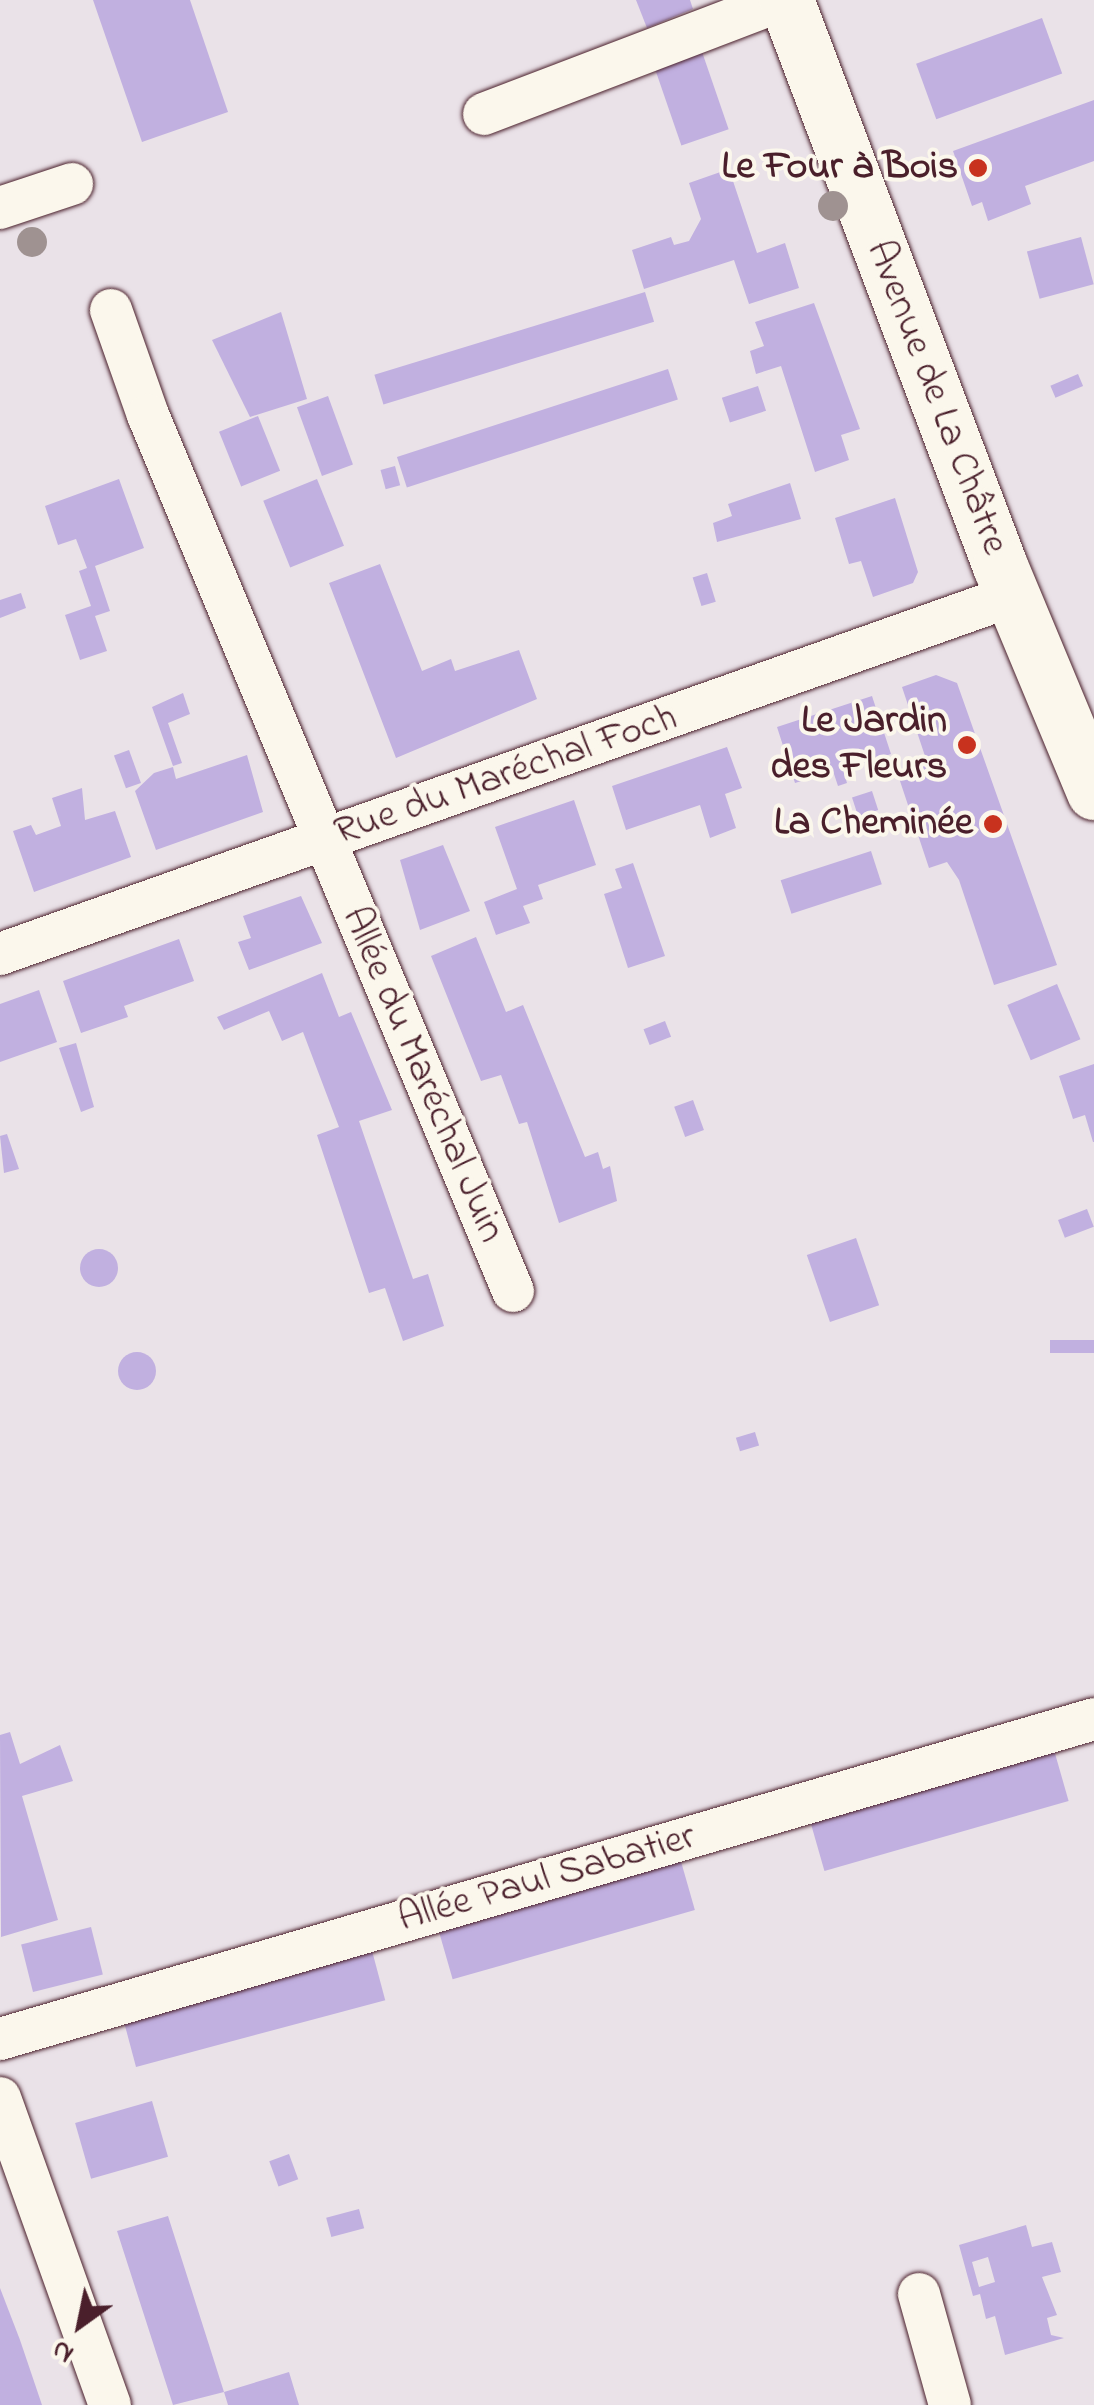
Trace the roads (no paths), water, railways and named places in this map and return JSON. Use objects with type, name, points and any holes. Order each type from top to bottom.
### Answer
[{"type":"main road","name":"Avenue de La Châtre","points":[[784,0],[1011,596],[1094,792]]},
{"type":"street","points":[[484,114],[784,0]]},
{"type":"street","points":[[0,208],[72,184]]},
{"type":"street","name":"Allée du Maréchal Juin","points":[[112,310],[148,415],[513,1291]]},
{"type":"street","name":"Rue du Maréchal Foch","points":[[0,954],[1011,596]]},
{"type":"street","name":"Allée Paul Sabatier","points":[[0,2039],[1094,1720]]},
{"type":"street","points":[[0,2098],[110,2405]]},
{"type":"street","points":[[919,2294],[950,2405]]},
{"type":"place","name":"Le Four à Bois","points":[[978,168]]},
{"type":"place","name":"Le Jardin des Fleurs","points":[[967,745]]},
{"type":"place","name":"La Cheminée","points":[[993,824]]}]
